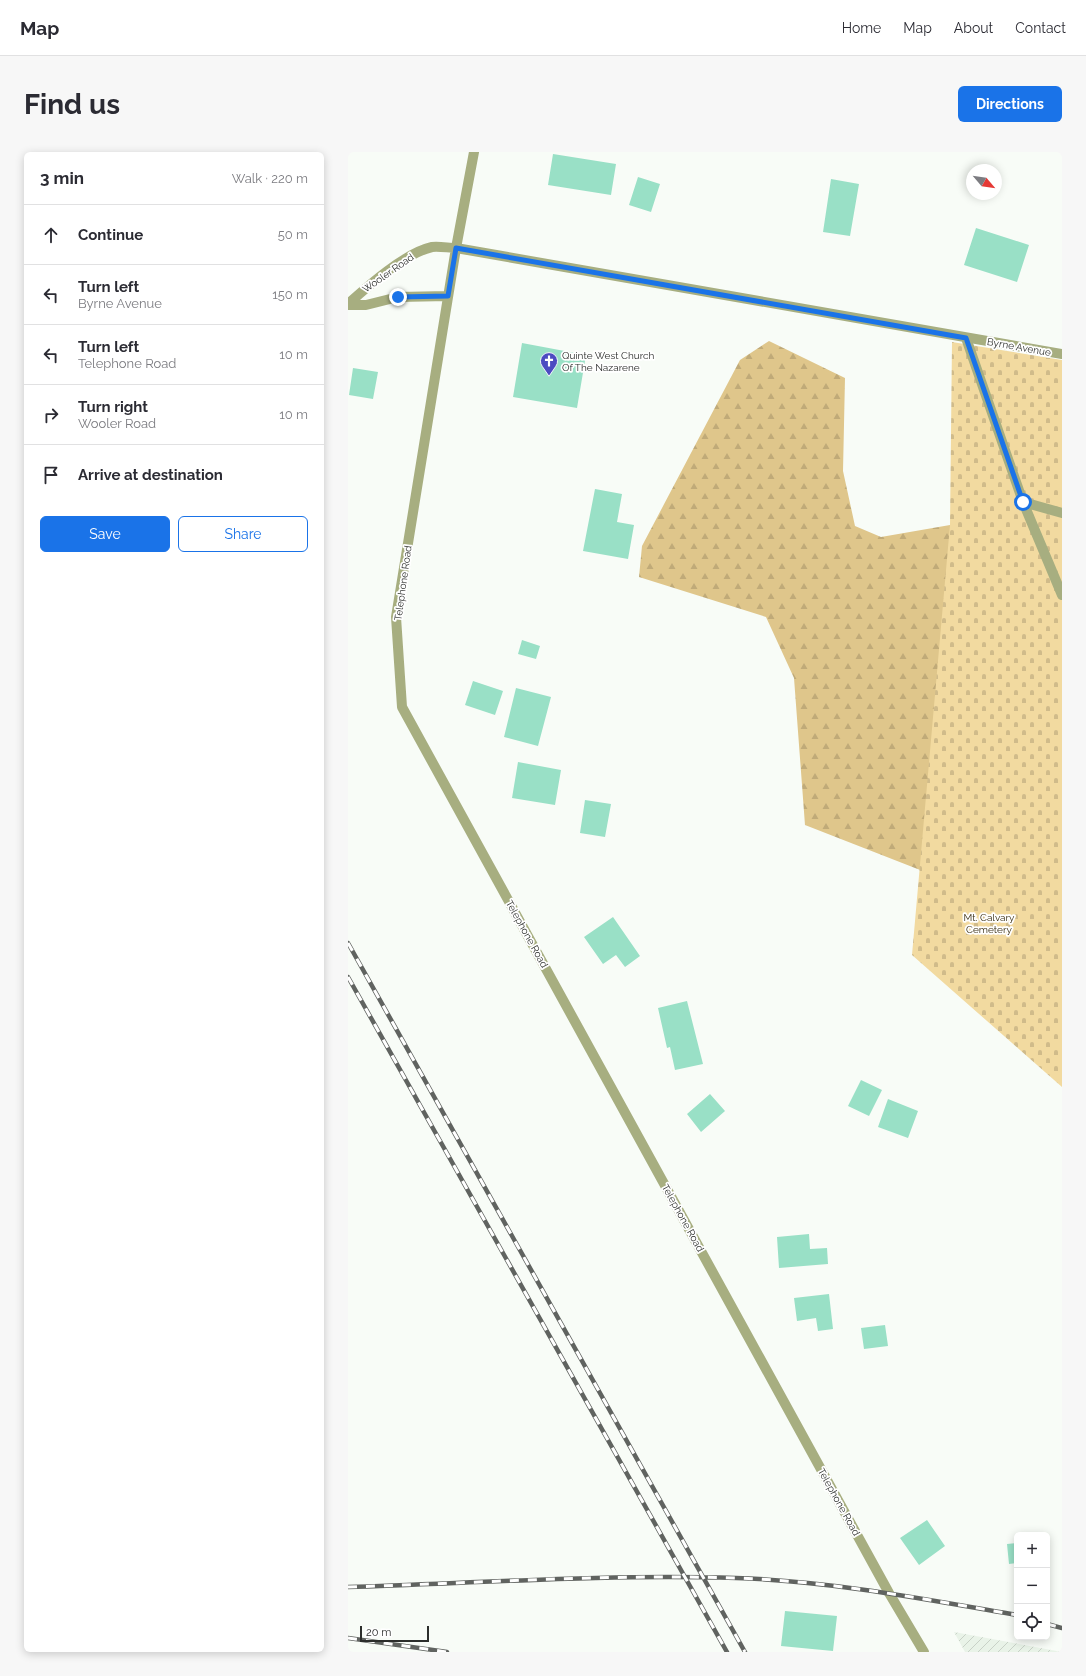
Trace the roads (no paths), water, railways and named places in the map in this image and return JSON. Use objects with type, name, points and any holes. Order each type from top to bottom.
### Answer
[{"type":"street","name":"Telephone Road","points":[[474,152],[456,248],[396,617],[402,707],[889,1593],[924,1652]]},
{"type":"street","name":"Wooler Road","points":[[348,304],[369,284],[414,254],[432,247],[456,248]]},
{"type":"street","name":"Byrne Avenue","points":[[456,248],[1062,354]]},
{"type":"street","name":"Wooler Road","points":[[348,304],[366,305],[398,297],[448,296]]},
{"type":"street","points":[[966,338],[1023,502],[1062,595]]},
{"type":"street","points":[[1023,502],[1062,513]]},
{"type":"railway","points":[[348,943],[745,1652]]},
{"type":"railway","points":[[348,977],[727,1652]]},
{"type":"railway","points":[[348,1587],[591,1578],[736,1578],[842,1587],[1014,1614]]},
{"type":"railway","points":[[1050,1625],[1062,1628]]},
{"type":"railway","points":[[348,1638],[447,1652]]},
{"type":"place","name":"Quinte West Church Of The Nazarene","points":[[549,376]]},
{"type":"park label","name":"Mt. Calvary Cemetery","points":[[989,922]]}]
